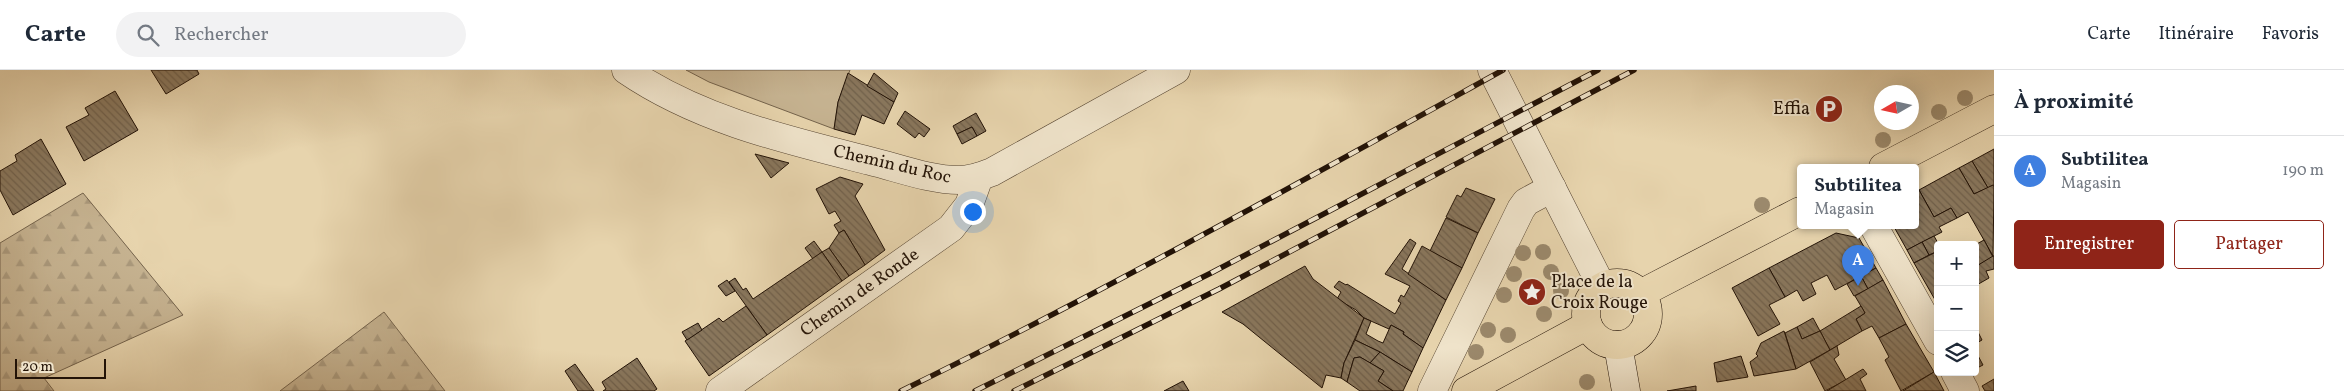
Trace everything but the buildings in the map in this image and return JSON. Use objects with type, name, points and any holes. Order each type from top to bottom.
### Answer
[{"type":"main road","points":[[1889,164],[1994,109]]},
{"type":"main road","points":[[1640,294],[1797,212]]},
{"type":"main road","points":[[1612,284],[1632,287],[1640,294],[1645,302],[1647,312],[1643,330],[1628,343],[1618,345],[1600,340],[1588,325],[1586,308],[1589,300],[1602,287],[1612,284]]},
{"type":"main road","points":[[1466,391],[1588,325]]},
{"type":"street","name":"Chemin du Roc","points":[[626,70],[679,101],[773,135],[941,179],[961,180],[979,177],[992,172],[1176,70]]},
{"type":"street","points":[[1492,70],[1602,287]]},
{"type":"street","name":"Chemin de Ronde","points":[[720,391],[951,228],[969,205],[979,177]]},
{"type":"street","points":[[1432,391],[1521,209],[1526,202],[1552,188]]},
{"type":"street","points":[[1875,229],[1934,334]]},
{"type":"street","points":[[1618,345],[1626,391]]},
{"type":"street","points":[[1957,376],[1966,391]]},
{"type":"green space","points":[[686,70],[850,70],[838,102],[834,129],[709,82]]},
{"type":"green space","points":[[83,193],[183,315],[44,378],[54,391],[0,391],[0,243]]},
{"type":"green space","points":[[384,312],[445,391],[280,391]]},
{"type":"railway","points":[[901,391],[1129,274],[1279,194],[1503,70]]},
{"type":"railway","points":[[975,391],[1211,273],[1598,70]]},
{"type":"railway","points":[[1014,391],[1219,289],[1634,70]]},
{"type":"place","name":"Effia","points":[[1829,109]]},
{"type":"place","name":"Subtilitea","points":[[1858,286]]},
{"type":"place","name":"Place de la Croix Rouge","points":[[1532,292]]}]
